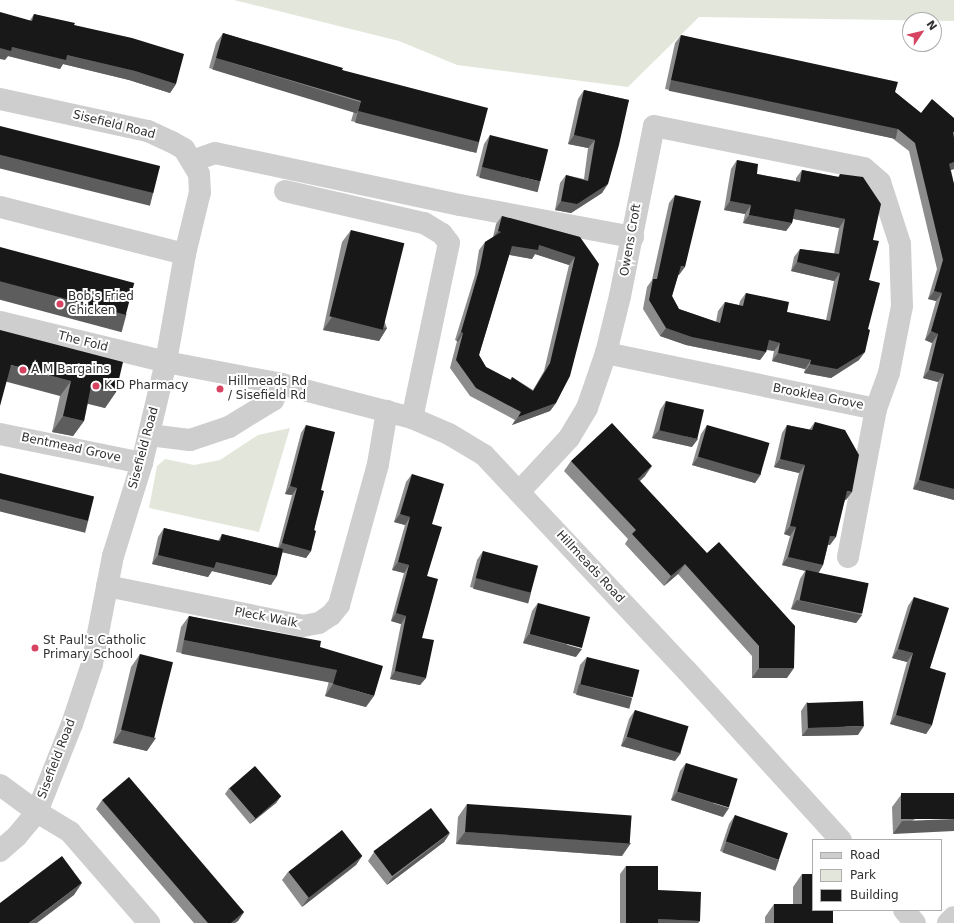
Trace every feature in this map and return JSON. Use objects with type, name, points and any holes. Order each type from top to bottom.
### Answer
[{"type":"street","name":"Sisefield Road","points":[[0,99],[148,131],[172,142],[184,149],[192,161],[199,174],[200,192],[185,254],[166,362],[142,463],[113,556],[92,664],[72,724],[36,812],[17,836],[0,851]]},
{"type":"street","name":"Owens Croft","points":[[519,492],[569,438],[587,408],[606,353],[633,237],[640,190],[654,126]]},
{"type":"street","name":"Brooklea Grove","points":[[606,353],[700,374],[876,409],[889,373],[902,306],[900,244],[880,182],[864,168],[654,126]]},
{"type":"street","points":[[192,161],[215,153],[460,205],[633,237]]},
{"type":"street","points":[[285,191],[424,223],[442,234],[449,243],[412,418]]},
{"type":"street","points":[[0,207],[185,254]]},
{"type":"street","name":"The Fold","points":[[0,322],[166,362]]},
{"type":"street","name":"Hillmeads Road","points":[[166,362],[281,384],[412,418],[449,434],[484,455],[692,677],[840,839]]},
{"type":"street","points":[[148,435],[190,440],[229,427],[273,400],[281,384]]},
{"type":"street","points":[[848,557],[876,409]]},
{"type":"street","name":"Pleck Walk","points":[[107,586],[303,626],[319,623],[331,615],[339,605],[378,464],[387,411]]},
{"type":"street","name":"Bentmead Grove","points":[[0,434],[142,463]]},
{"type":"street","points":[[0,784],[36,812]]},
{"type":"street","name":"Sisefield Road","points":[[36,812],[70,832],[148,923]]},
{"type":"street","points":[[905,911],[916,923]]},
{"type":"street","points":[[948,923],[954,917]]},
{"type":"green space","points":[[234,0],[954,0],[954,21],[942,21],[942,12],[902,12],[902,20],[699,17],[628,87],[457,65],[399,41]]},
{"type":"green space","points":[[290,428],[259,532],[149,508],[157,466],[165,459],[194,465],[220,460],[258,435]]},
{"type":"building","points":[[0,12],[32,21],[34,14],[75,23],[74,25],[132,38],[184,54],[176,84],[135,71],[67,55],[66,60],[12,47],[11,51],[0,48]]},
{"type":"building","points":[[223,33],[343,68],[342,70],[488,108],[479,142],[358,111],[361,101],[216,58]]},
{"type":"building","points":[[681,35],[898,82],[895,92],[921,113],[932,99],[954,118],[954,162],[949,164],[954,184],[954,489],[919,480],[944,374],[929,370],[938,334],[931,331],[942,293],[934,291],[943,260],[915,143],[898,129],[671,80]]},
{"type":"building","points":[[584,90],[629,100],[619,145],[608,184],[577,204],[561,201],[566,175],[588,181],[595,140],[574,135]]},
{"type":"building","points":[[0,126],[160,166],[153,193],[0,155]]},
{"type":"building","points":[[490,135],[548,150],[540,182],[482,167]]},
{"type":"building","points":[[737,160],[758,164],[757,174],[800,182],[802,170],[839,177],[840,174],[863,177],[881,204],[873,240],[879,241],[869,280],[880,283],[868,329],[870,330],[865,352],[837,369],[810,364],[811,360],[778,353],[780,343],[769,340],[766,352],[692,337],[666,328],[649,300],[653,279],[657,279],[675,195],[701,201],[685,267],[681,266],[672,296],[679,309],[720,323],[725,302],[743,306],[746,293],[789,302],[787,312],[830,321],[840,273],[797,262],[800,249],[839,254],[845,219],[795,209],[792,223],[749,215],[751,205],[730,201]]},
{"type":"building","points":[[502,216],[580,237],[599,264],[570,376],[556,403],[518,417],[521,412],[476,388],[456,360],[463,333],[461,332],[480,267],[485,242],[501,232],[498,231]],"holes":[[[539,245],[575,257],[550,363],[533,391],[512,377],[511,380],[486,367],[479,355],[512,246],[538,250]]]},
{"type":"building","points":[[351,230],[404,243],[383,330],[329,316]]},
{"type":"building","points":[[0,247],[134,283],[126,315],[0,281]]},
{"type":"building","points":[[0,330],[123,362],[116,392],[91,386],[84,421],[63,416],[71,381],[11,365],[0,406]]},
{"type":"building","points":[[666,401],[704,410],[697,439],[659,430]]},
{"type":"building","points":[[815,422],[845,430],[859,455],[852,492],[847,491],[836,537],[830,536],[823,565],[788,557],[796,527],[790,526],[805,465],[780,459],[787,425],[812,430]]},
{"type":"building","points":[[612,423],[652,466],[638,479],[707,553],[719,542],[795,626],[794,668],[759,668],[759,646],[685,564],[671,576],[632,534],[636,530],[571,461]]},
{"type":"building","points":[[306,425],[335,432],[321,490],[324,491],[314,530],[316,531],[311,551],[282,543],[297,488],[290,486]]},
{"type":"building","points":[[707,425],[769,443],[760,475],[698,457]]},
{"type":"building","points":[[0,473],[94,496],[88,521],[0,499]]},
{"type":"building","points":[[412,474],[444,484],[432,524],[442,527],[427,576],[438,579],[422,638],[434,640],[426,678],[395,671],[406,616],[396,613],[409,565],[398,562],[410,517],[400,514]]},
{"type":"building","points":[[164,528],[220,541],[222,534],[283,549],[277,576],[216,562],[214,568],[158,555]]},
{"type":"building","points":[[483,551],[538,566],[531,593],[476,578]]},
{"type":"building","points":[[806,570],[869,583],[862,614],[800,600]]},
{"type":"building","points":[[914,597],[949,608],[930,668],[946,673],[932,725],[896,715],[913,653],[898,649]]},
{"type":"building","points":[[538,603],[590,617],[582,648],[530,634]]},
{"type":"building","points":[[189,616],[321,641],[320,647],[383,666],[374,696],[333,684],[337,670],[184,640]]},
{"type":"building","points":[[140,654],[173,662],[154,738],[121,730]]},
{"type":"building","points":[[587,657],[639,670],[633,697],[580,684]]},
{"type":"building","points":[[863,701],[864,726],[808,728],[807,703]]},
{"type":"building","points":[[635,710],[689,726],[680,753],[627,737]]},
{"type":"building","points":[[686,763],[738,779],[729,807],[677,792]]},
{"type":"building","points":[[255,766],[281,796],[256,818],[229,788]]},
{"type":"building","points":[[129,777],[244,912],[231,923],[208,923],[102,800]]},
{"type":"building","points":[[901,793],[954,793],[954,819],[901,819]]},
{"type":"building","points":[[467,804],[632,816],[630,843],[465,832]]},
{"type":"building","points":[[431,808],[450,833],[392,876],[373,851]]},
{"type":"building","points":[[735,815],[788,833],[779,860],[726,841]]},
{"type":"building","points":[[342,830],[362,856],[309,898],[288,872]]},
{"type":"building","points":[[62,856],[82,883],[29,923],[0,923],[0,903]]},
{"type":"building","points":[[626,866],[658,866],[658,890],[701,892],[700,921],[658,919],[658,923],[626,923]]},
{"type":"building","points":[[802,874],[812,874],[812,911],[833,911],[833,923],[774,923],[774,904],[802,904]]},
{"type":"place","name":"Bob's Fried Chicken","points":[[60,304]]},
{"type":"place","name":"A M Bargains","points":[[23,370]]},
{"type":"place","name":"K D Pharmacy","points":[[96,386]]},
{"type":"place","name":"Hillmeads Rd / Sisefield Rd","points":[[220,389]]},
{"type":"place","name":"St Paul's Catholic Primary School","points":[[35,648]]}]
